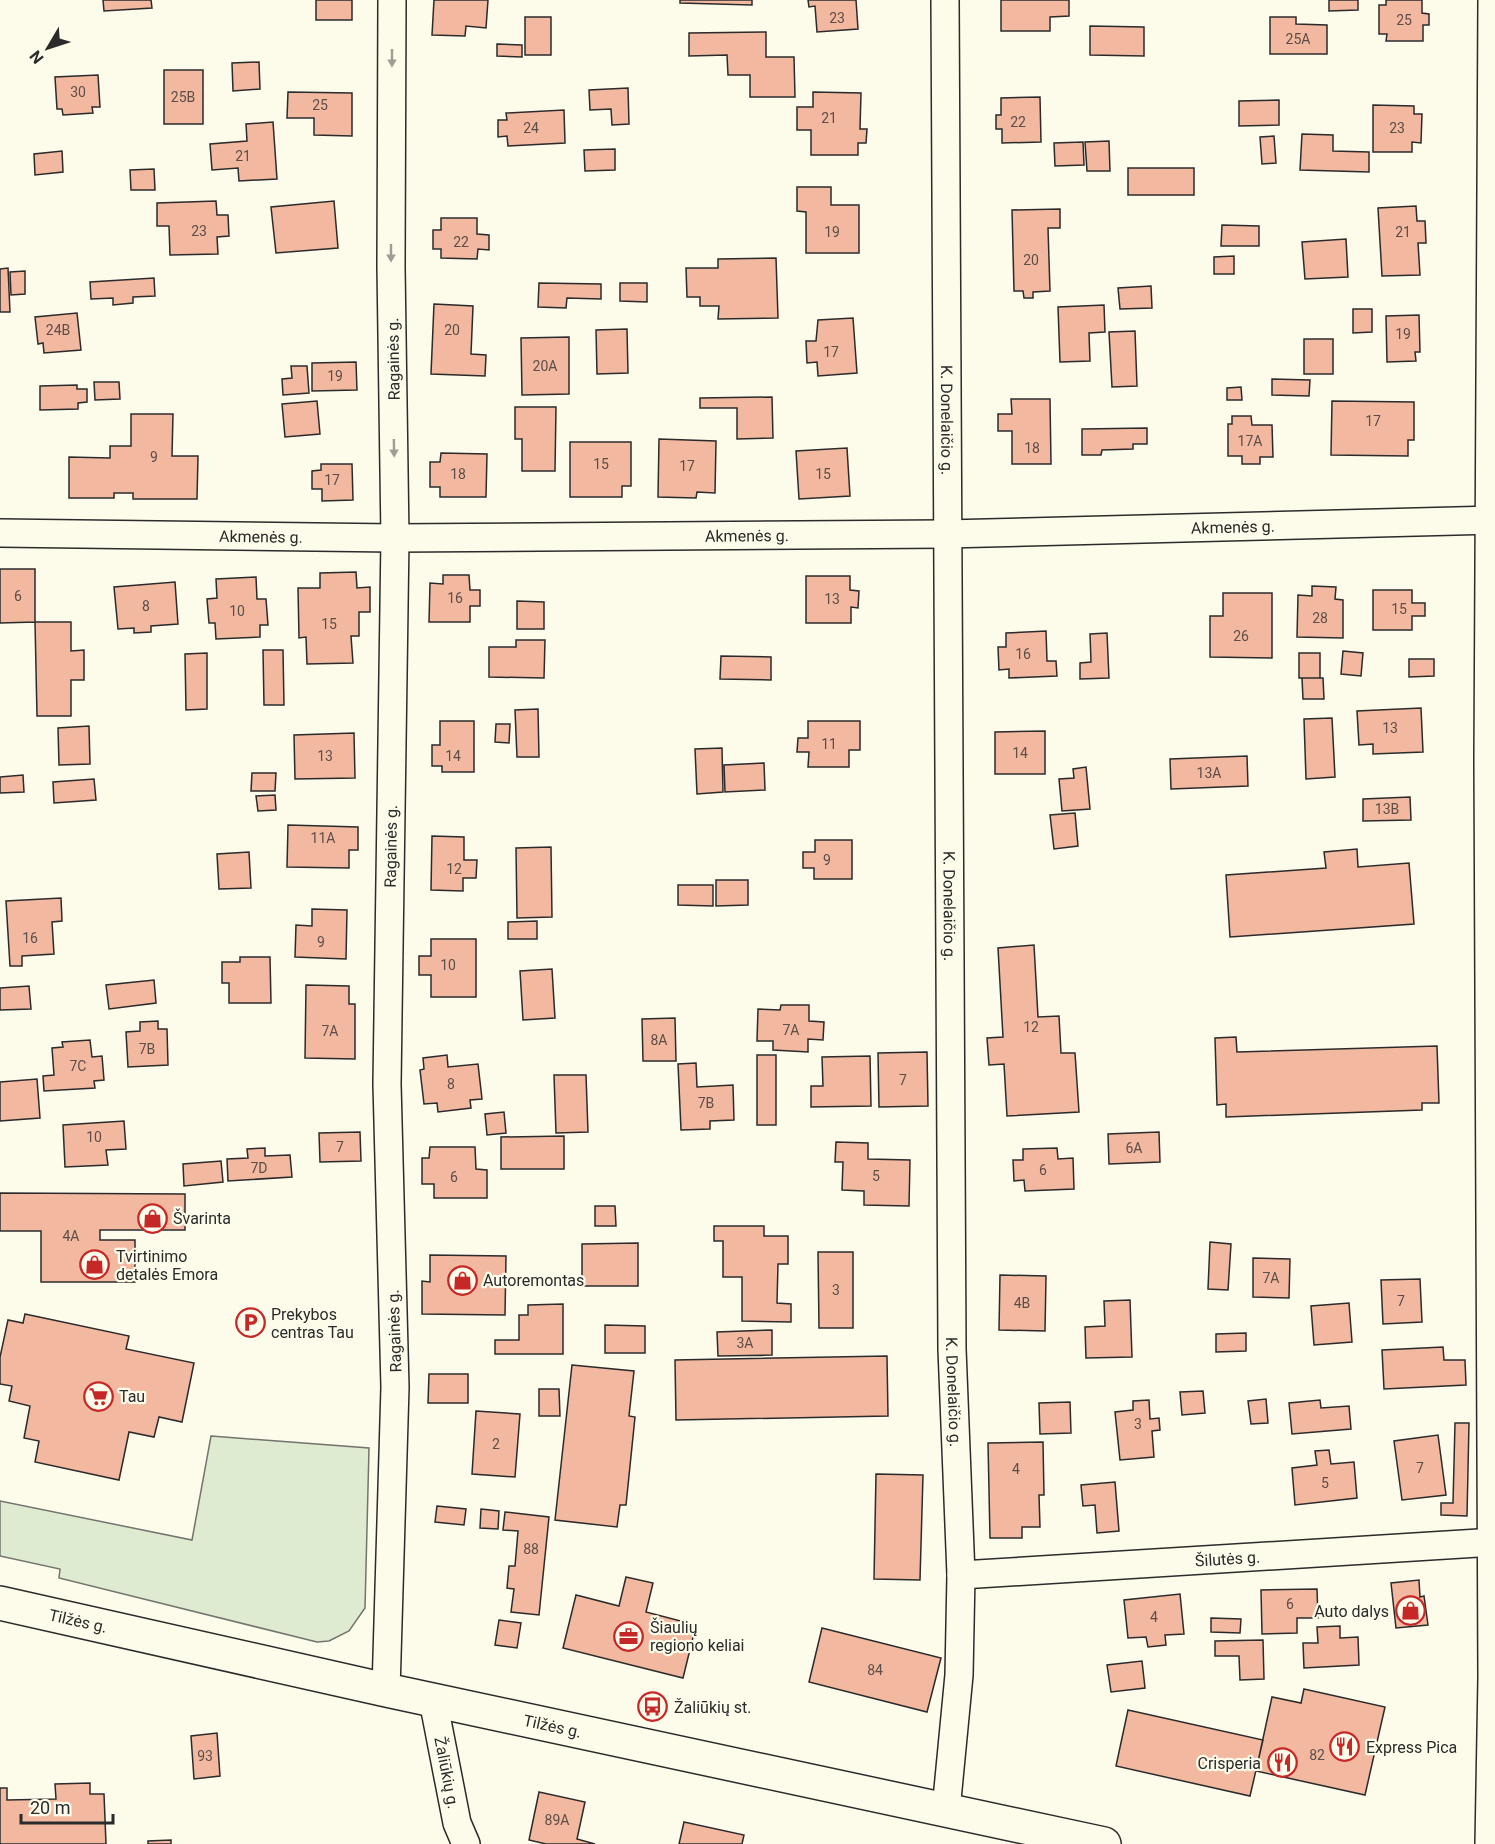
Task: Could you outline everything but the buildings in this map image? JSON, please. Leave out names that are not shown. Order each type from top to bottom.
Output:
[{"type":"highway","name":"Tilžės g.","points":[[0,1603],[386,1690],[1104,1844]]},
{"type":"street","name":"Ragainės g.","points":[[386,1690],[395,1387],[387,1084],[395,538],[391,267],[392,0]]},
{"type":"street","name":"K. Donelaičio g.","points":[[945,0],[946,534],[952,935],[952,1348],[961,1575],[959,1675],[946,1810]]},
{"type":"street","points":[[1489,1844],[1492,1542],[1488,760],[1493,520],[1492,0]]},
{"type":"street","name":"Akmenės g.","points":[[0,533],[395,538],[946,534],[1493,520]]},
{"type":"street","name":"Šilutės g.","points":[[961,1575],[1492,1542]]},
{"type":"street","name":"Žaliūkių g.","points":[[433,1700],[457,1823],[466,1844]]},
{"type":"green space","points":[[211,1436],[369,1448],[365,1608],[349,1631],[329,1641],[317,1642],[59,1578],[60,1569],[0,1556],[0,1501],[192,1540]]},
{"type":"place","name":"Švarinta","points":[[152,1218]]},
{"type":"place","name":"Tvirtinimo detalės Emora","points":[[95,1265]]},
{"type":"place","name":"Autoremontas","points":[[462,1280]]},
{"type":"place","name":"Prekybos centras Tau","points":[[250,1323]]},
{"type":"place","name":"Tau","points":[[98,1396]]},
{"type":"place","name":"Auto dalys","points":[[1410,1611]]},
{"type":"place","name":"Šiaulių regiono keliai","points":[[629,1636]]},
{"type":"place","name":"Žaliūkių st.","points":[[653,1707]]},
{"type":"place","name":"Express Pica","points":[[1345,1747]]},
{"type":"place","name":"Crisperia","points":[[1282,1763]]}]
